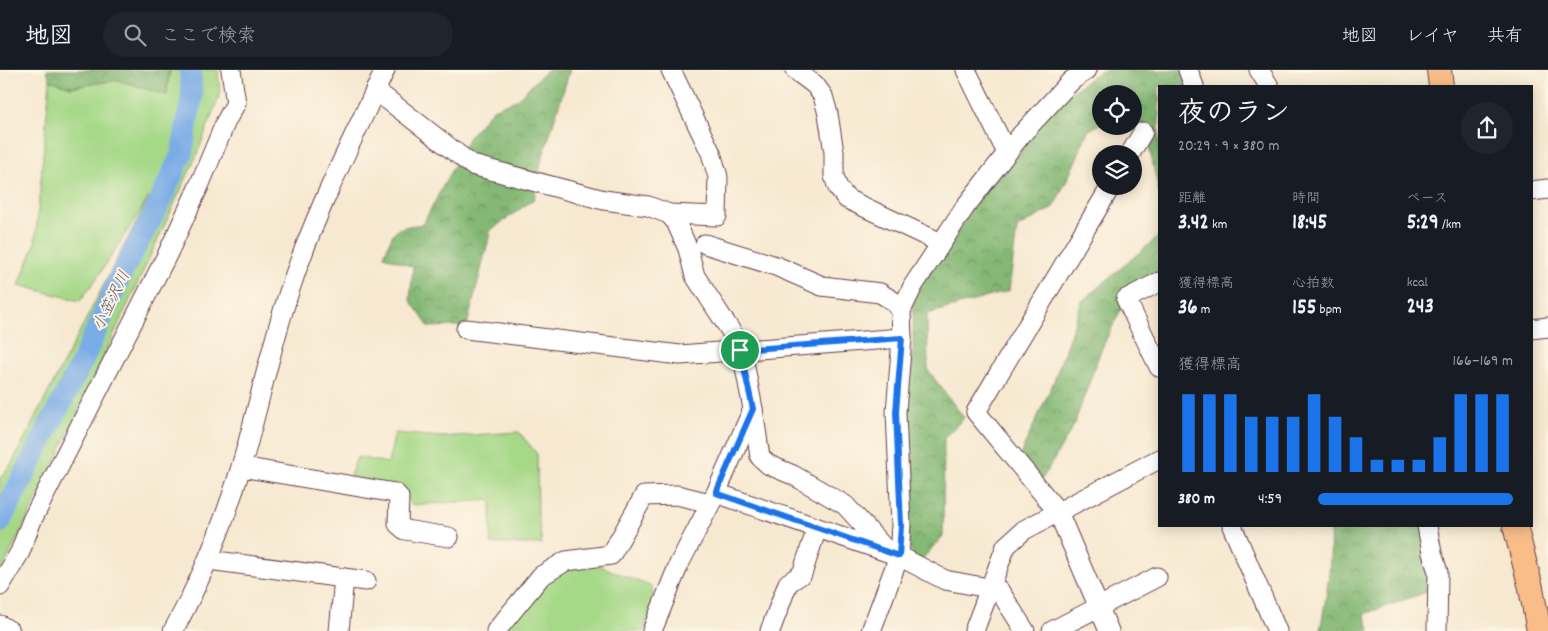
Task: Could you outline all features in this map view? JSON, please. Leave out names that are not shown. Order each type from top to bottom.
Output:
[{"type":"main road","points":[[1439,70],[1441,85]]},
{"type":"main road","points":[[1515,527],[1531,588],[1539,631]]},
{"type":"street","points":[[0,586],[20,552],[32,520],[168,252],[199,186],[236,102],[231,70]]},
{"type":"street","points":[[173,631],[209,560],[241,467],[289,293],[308,240],[385,70]]},
{"type":"street","points":[[375,90],[472,165],[604,200],[648,206],[669,214],[718,216],[718,177],[711,153],[670,70]]},
{"type":"street","points":[[795,70],[815,85],[823,96],[828,114],[834,152],[834,176],[838,188],[848,199],[941,243]]},
{"type":"street","points":[[966,70],[1007,153]]},
{"type":"street","points":[[871,631],[901,525],[896,412],[902,338],[901,311],[913,286],[965,207],[1021,135],[1071,81],[1087,70]]},
{"type":"street","points":[[1188,70],[1194,85]]},
{"type":"street","points":[[1259,70],[1268,85]]},
{"type":"street","points":[[1135,145],[1143,132]]},
{"type":"street","points":[[1533,191],[1548,189]]},
{"type":"street","points":[[1105,195],[976,412],[1058,512],[1109,631]]},
{"type":"street","points":[[669,214],[676,222],[688,248],[695,276],[736,339],[753,409],[760,456],[769,465],[793,475],[845,505],[894,554]]},
{"type":"street","points":[[705,244],[776,266],[822,286],[880,293],[893,300],[901,311]]},
{"type":"street","points":[[1158,283],[1126,299],[1158,365]]},
{"type":"street","points":[[1533,329],[1548,327]]},
{"type":"street","points":[[466,329],[680,356],[902,338]]},
{"type":"street","points":[[652,631],[680,564],[713,498],[753,409]]},
{"type":"street","points":[[974,631],[1006,546],[1024,530],[1158,460]]},
{"type":"street","points":[[241,467],[395,493],[399,497],[398,524],[405,530],[449,537]]},
{"type":"street","points":[[496,631],[541,576],[566,560],[611,555],[644,496],[677,495],[713,498],[817,528],[894,554],[945,580],[999,590],[1025,631]]},
{"type":"street","points":[[1232,527],[1277,631]]},
{"type":"street","points":[[1427,527],[1438,572],[1438,631]]},
{"type":"street","points":[[770,631],[788,583],[802,574],[817,528]]},
{"type":"street","points":[[209,560],[366,581]]},
{"type":"street","points":[[1052,631],[1157,577]]},
{"type":"street","points":[[339,631],[344,578]]},
{"type":"street","points":[[0,624],[10,631]]},
{"type":"green space","points":[[47,70],[169,70],[167,95],[118,80],[71,87],[50,80]]},
{"type":"green space","points":[[170,70],[218,70],[220,94],[196,157],[48,477],[0,573],[0,478],[12,463],[149,197],[80,301],[19,285],[35,244],[50,80],[71,87],[118,80],[166,95]]},
{"type":"green space","points":[[547,70],[570,70],[541,162],[534,199],[491,230],[466,329],[456,326],[429,327],[410,300],[413,267],[384,256],[390,240],[400,228],[423,224],[469,137],[493,109],[516,100]]},
{"type":"green space","points":[[1104,70],[1188,70],[1193,85],[1158,85],[1158,189],[1148,141],[1142,133],[1142,85],[1092,85],[1092,129],[1088,131],[1053,208],[1017,228],[1009,291],[927,314],[928,370],[964,418],[944,438],[943,536],[917,565],[901,525],[897,435],[913,350],[913,286],[931,238],[1037,118],[1093,76]]},
{"type":"green space","points":[[1158,237],[1158,283],[1126,299],[1101,350],[1073,427],[1037,488],[1017,462],[1054,381],[1082,301]]},
{"type":"green space","points":[[519,432],[537,454],[538,515],[542,544],[491,544],[491,500],[412,505],[403,490],[350,476],[357,457],[388,463],[395,433],[442,437]]},
{"type":"green space","points":[[1330,527],[1427,527],[1438,588],[1364,614],[1370,631],[1320,631],[1325,604],[1330,553]]},
{"type":"green space","points":[[583,559],[652,587],[653,600],[645,631],[492,631],[541,576]]},
{"type":"waterway","name":"小笠沢川","points":[[0,522],[82,362],[124,268],[155,212],[182,153],[192,95],[190,70]]},
{"type":"route","points":[[902,338],[896,412],[901,525],[899,556],[716,493],[753,409],[740,350],[902,338]]}]
